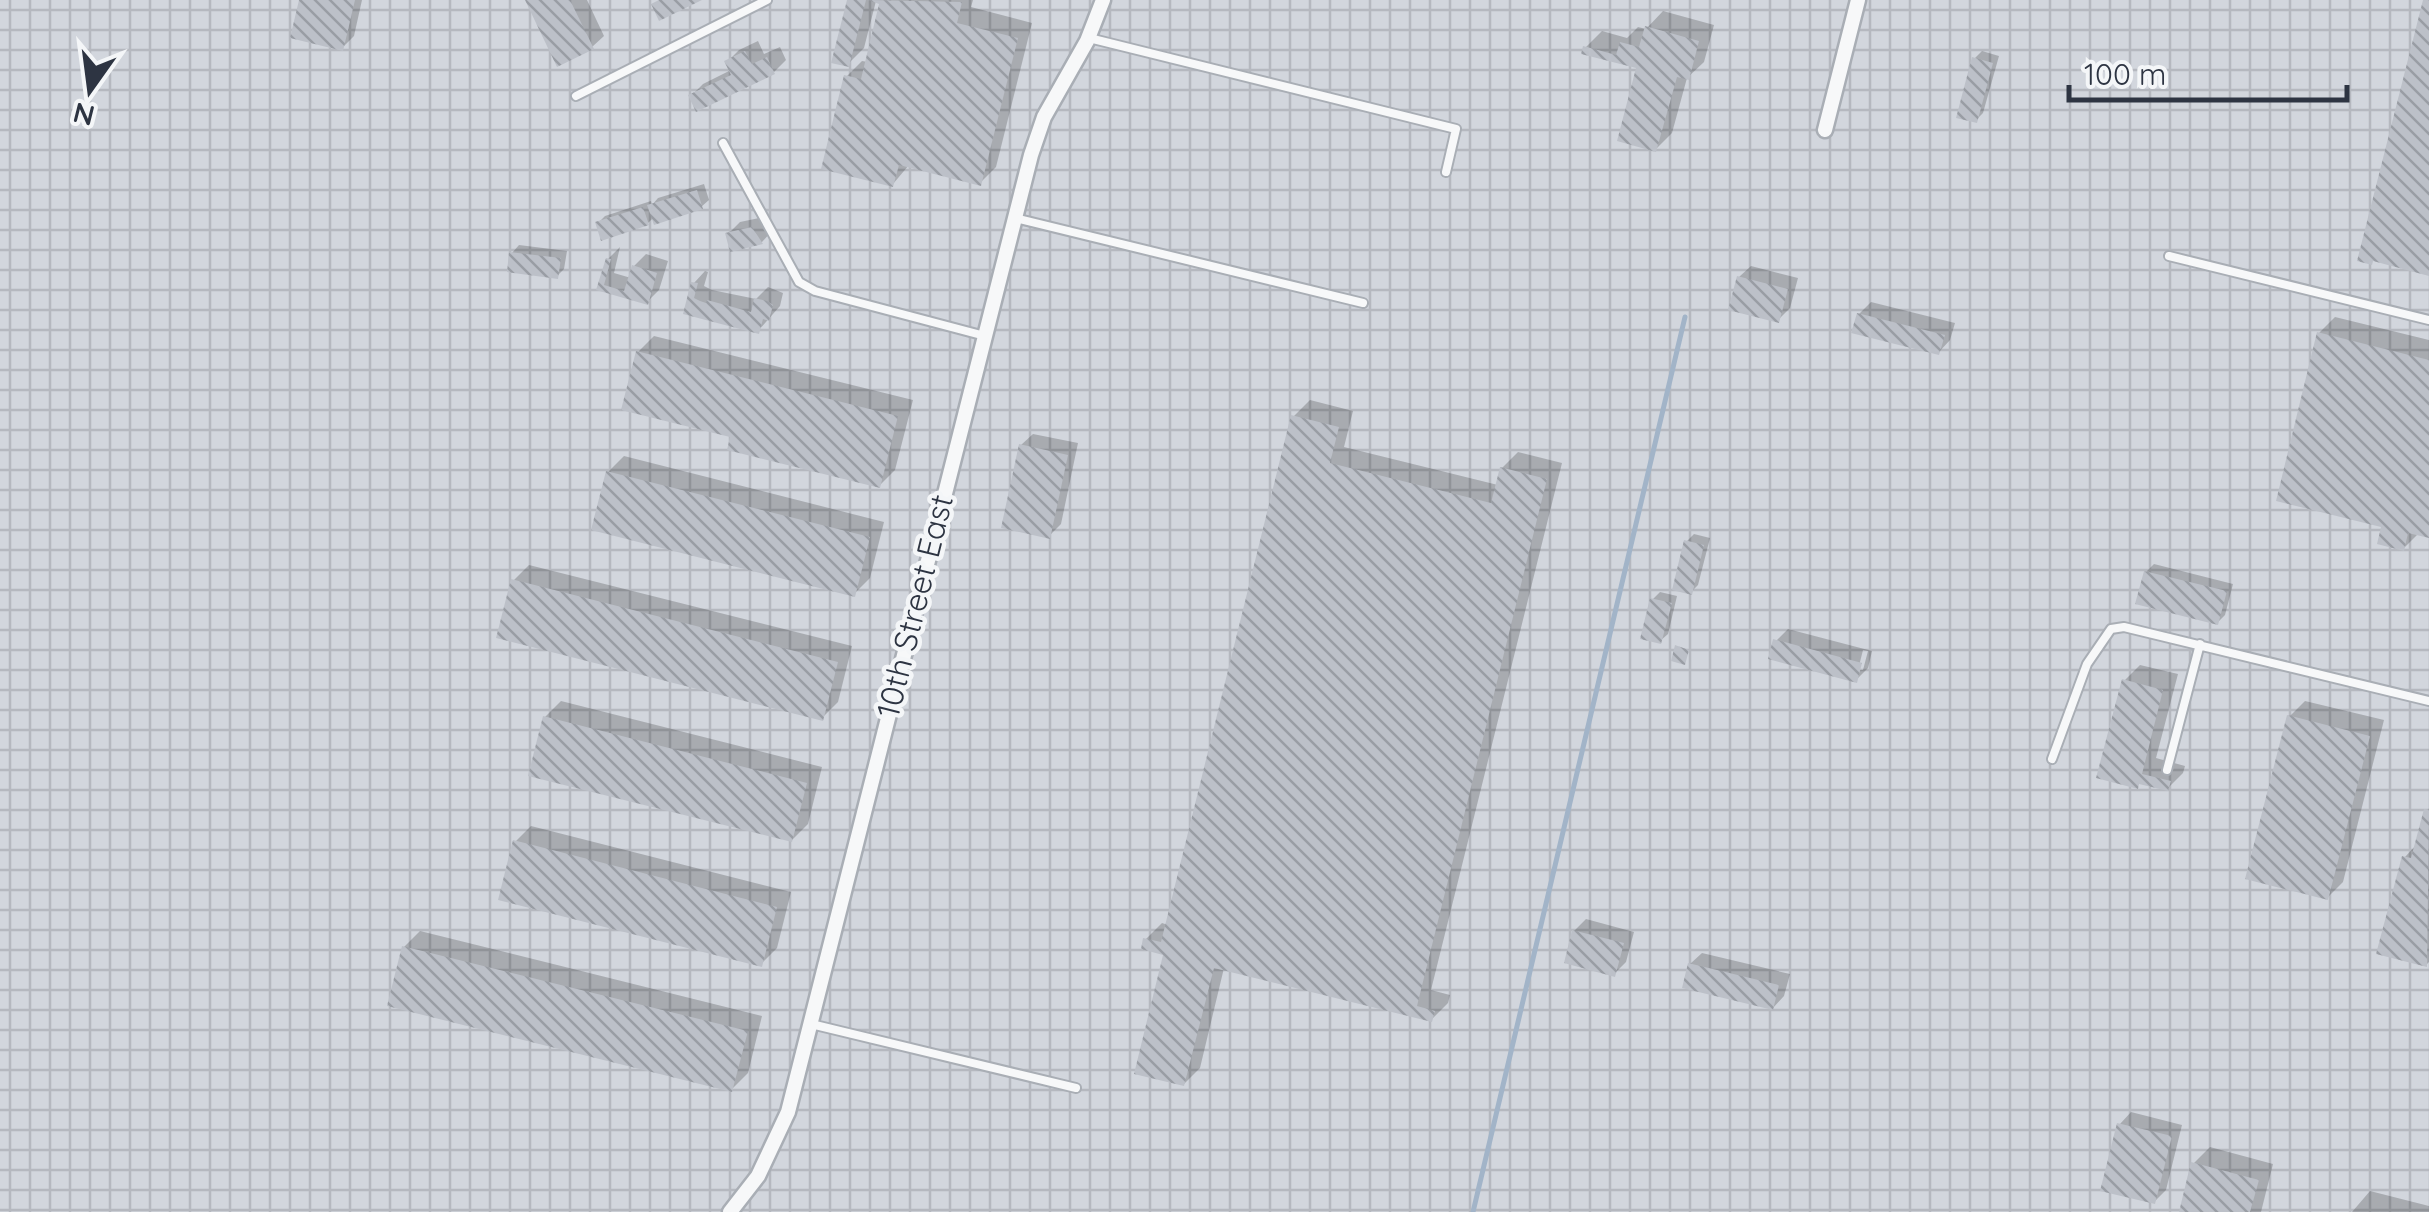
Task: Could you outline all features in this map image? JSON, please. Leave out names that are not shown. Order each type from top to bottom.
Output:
[{"type":"street","name":"10th Street East","points":[[730,1212],[758,1176],[781,1128],[812,1024],[1015,218],[1044,118],[1088,38],[1103,0]]},
{"type":"street","points":[[1826,130],[1858,0]]},
{"type":"lane","points":[[576,96],[767,0]]},
{"type":"lane","points":[[1088,38],[1456,129],[1446,172]]},
{"type":"lane","points":[[723,143],[799,282],[815,291],[985,336]]},
{"type":"lane","points":[[1015,218],[1363,303]]},
{"type":"lane","points":[[2169,256],[2429,320]]},
{"type":"lane","points":[[2052,759],[2087,664],[2111,629],[2124,627],[2429,701]]},
{"type":"lane","points":[[2167,770],[2200,644]]},
{"type":"lane","points":[[812,1024],[1076,1088]]},
{"type":"shaded area","points":[[0,0],[2429,0],[2429,1212],[0,1212]]},
{"type":"building","points":[[299,0],[355,0],[343,51],[290,38]]},
{"type":"building","points":[[525,0],[570,0],[594,49],[557,67]]},
{"type":"building","points":[[659,0],[702,0],[659,21],[651,4]]},
{"type":"building","points":[[847,0],[866,0],[849,67],[831,63]]},
{"type":"building","points":[[868,0],[962,2],[957,23],[1018,38],[981,186],[899,165],[893,187],[821,169],[844,75],[861,79],[879,4]]},
{"type":"building","points":[[2423,0],[2429,0],[2429,276],[2373,261],[2372,265],[2357,261]]},
{"type":"building","points":[[1645,26],[1699,41],[1689,80],[1677,77],[1656,152],[1617,141],[1636,68],[1581,54],[1583,46],[1616,55],[1620,42],[1639,47]]},
{"type":"building","points":[[745,51],[752,64],[767,57],[775,74],[696,112],[688,95],[731,75],[724,61]]},
{"type":"building","points":[[1972,57],[1993,63],[1977,123],[1956,118]]},
{"type":"building","points":[[697,190],[703,209],[654,225],[647,205]]},
{"type":"building","points":[[643,207],[649,225],[601,241],[595,222]]},
{"type":"building","points":[[752,227],[763,244],[730,252],[725,233]]},
{"type":"building","points":[[509,252],[561,258],[558,279],[507,272]]},
{"type":"building","points":[[606,258],[611,259],[604,285],[624,291],[632,265],[657,273],[648,305],[596,290]]},
{"type":"building","points":[[1737,276],[1788,289],[1779,323],[1728,310]]},
{"type":"building","points":[[691,282],[698,283],[694,298],[706,303],[707,300],[751,312],[754,298],[767,301],[773,305],[769,321],[763,319],[759,334],[683,314]]},
{"type":"building","points":[[1857,313],[1945,335],[1939,355],[1851,333]]},
{"type":"building","points":[[2317,332],[2429,360],[2429,538],[2408,533],[2404,551],[2377,544],[2381,527],[2276,501]]},
{"type":"building","points":[[636,351],[898,416],[880,488],[727,450],[730,437],[621,410]]},
{"type":"building","points":[[1291,415],[1339,427],[1330,463],[1491,503],[1500,467],[1547,479],[1417,1006],[1435,1011],[1432,1022],[1214,968],[1184,1086],[1134,1074],[1163,955],[1141,949],[1143,938],[1161,942]]},
{"type":"building","points":[[1019,444],[1068,455],[1050,539],[1001,528]]},
{"type":"building","points":[[606,471],[870,537],[855,597],[591,530]]},
{"type":"building","points":[[1684,540],[1704,545],[1692,595],[1672,590]]},
{"type":"building","points":[[2144,571],[2227,591],[2218,625],[2135,604]]},
{"type":"building","points":[[511,579],[838,662],[823,721],[496,638]]},
{"type":"building","points":[[1650,598],[1672,603],[1661,644],[1640,639]]},
{"type":"building","points":[[1773,639],[1862,663],[1857,683],[1768,659]]},
{"type":"building","points":[[1675,645],[1689,650],[1685,665],[1671,661]]},
{"type":"building","points":[[2122,679],[2163,690],[2142,774],[2171,781],[2168,791],[2139,784],[2138,789],[2096,778]]},
{"type":"building","points":[[2287,715],[2370,736],[2328,900],[2245,879]]},
{"type":"building","points":[[543,716],[807,783],[792,842],[528,776]]},
{"type":"building","points":[[2424,809],[2429,810],[2427,967],[2376,954],[2402,856],[2411,858]]},
{"type":"building","points":[[513,840],[777,907],[762,967],[498,900]]},
{"type":"building","points":[[1572,930],[1624,943],[1615,977],[1564,963]]},
{"type":"building","points":[[402,946],[748,1031],[732,1092],[387,1006]]},
{"type":"building","points":[[1688,963],[1779,985],[1773,1010],[1682,988]]},
{"type":"building","points":[[2117,1123],[2172,1136],[2155,1204],[2100,1191]]},
{"type":"building","points":[[2191,1162],[2259,1180],[2250,1212],[2179,1212]]},
{"type":"waterway","points":[[1473,1212],[1685,317]]}]
